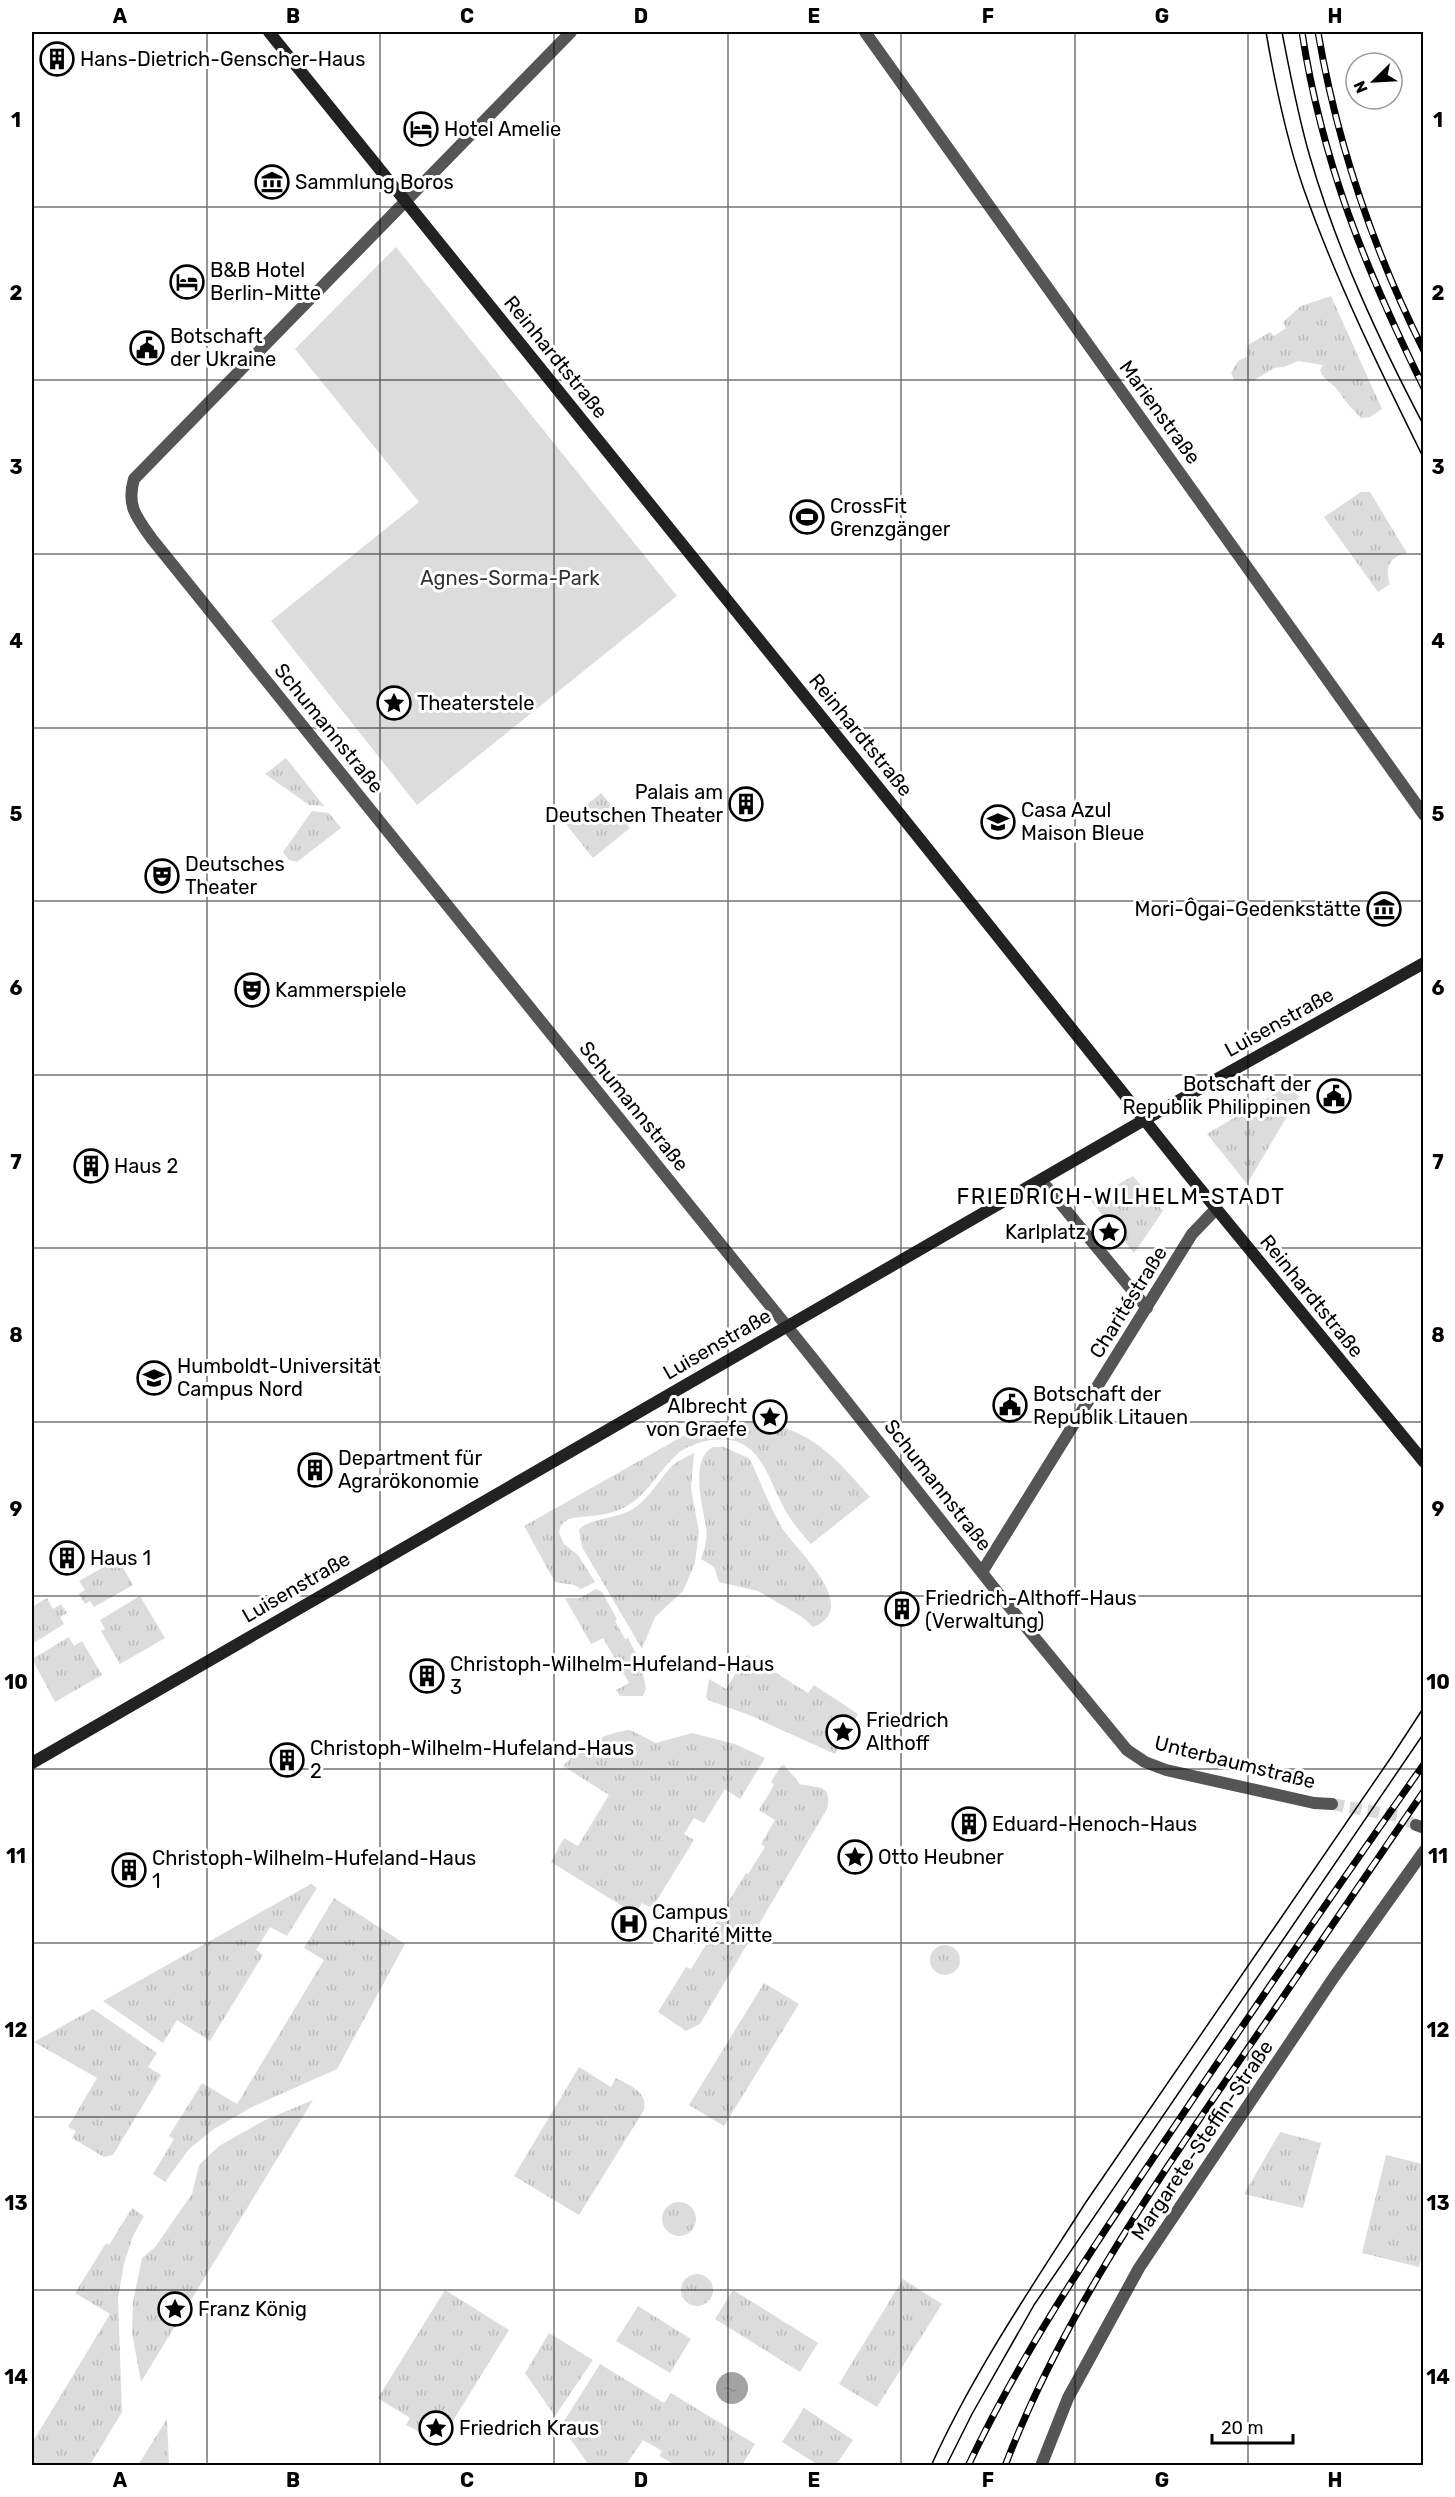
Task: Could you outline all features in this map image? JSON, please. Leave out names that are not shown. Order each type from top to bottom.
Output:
[{"type":"street","name":"Reinhardtstraße","points":[[269,32],[1144,1120],[1424,1462]]},
{"type":"street","name":"Schumannstraße","points":[[571,32],[134,479],[129,494],[134,513],[152,539],[1084,1698]]},
{"type":"street","name":"Marienstraße","points":[[865,32],[1424,815]]},
{"type":"street","name":"Luisenstraße","points":[[32,1763],[1144,1120],[1424,963]]},
{"type":"street","points":[[1041,1180],[1147,1308]]},
{"type":"street","name":"Charitéstraße","points":[[982,1572],[1192,1234],[1216,1209]]},
{"type":"street","name":"Unterbaumstraße","points":[[1084,1698],[1127,1750],[1145,1762],[1166,1770],[1197,1777],[1314,1803],[1332,1804]]},
{"type":"street","name":"Margarete-Steffin-Straße","points":[[1041,2466],[1068,2398],[1139,2268],[1334,1977],[1424,1851]]},
{"type":"green space","name":"Agnes-Sorma-Park","points":[[396,247],[677,596],[417,805],[271,621],[419,502],[295,349]]},
{"type":"green space","points":[[1331,296],[1382,409],[1370,417],[1361,418],[1324,377],[1320,370],[1323,365],[1298,361],[1284,367],[1274,368],[1253,381],[1234,380],[1231,373],[1238,361],[1247,357],[1248,345],[1270,332],[1274,336],[1286,328],[1283,322],[1301,306]]},
{"type":"green space","points":[[1361,492],[1370,492],[1407,553],[1396,557],[1390,564],[1388,578],[1390,584],[1378,592],[1324,517]]},
{"type":"green space","points":[[286,758],[324,806],[309,805],[265,774]]},
{"type":"green space","points":[[601,793],[630,828],[593,858],[565,823]]},
{"type":"green space","points":[[312,811],[329,813],[341,828],[297,862],[289,860],[283,852]]},
{"type":"green space","points":[[1286,1087],[1299,1096],[1247,1184],[1207,1134]]},
{"type":"green space","points":[[1133,1176],[1163,1211],[1134,1253],[1090,1200]]},
{"type":"green space","points":[[721,1423],[767,1424],[799,1434],[813,1441],[837,1461],[870,1497],[811,1544],[790,1518],[766,1470],[750,1449],[740,1443],[727,1440],[703,1442],[681,1451],[647,1490],[632,1503],[611,1512],[571,1518],[563,1523],[559,1533],[564,1544],[578,1555],[595,1582],[581,1589],[574,1585],[555,1582],[524,1526],[685,1435]]},
{"type":"green space","points":[[713,1447],[724,1447],[750,1459],[781,1526],[820,1577],[828,1592],[831,1606],[827,1618],[813,1627],[802,1617],[758,1591],[719,1582],[714,1567],[701,1559],[707,1535],[699,1472],[706,1453]]},
{"type":"green space","points":[[694,1453],[691,1488],[699,1532],[695,1563],[683,1591],[655,1617],[642,1649],[582,1547],[579,1530],[587,1524],[625,1513],[637,1506],[673,1465]]},
{"type":"green space","points":[[118,1559],[133,1585],[94,1607],[90,1601],[85,1604],[79,1594],[85,1590],[79,1581]]},
{"type":"green space","points":[[596,1589],[602,1592],[617,1619],[615,1621],[625,1639],[628,1638],[641,1663],[646,1689],[643,1696],[620,1696],[616,1690],[629,1683],[603,1638],[591,1644],[565,1598],[580,1598]]},
{"type":"green space","points":[[140,1596],[165,1638],[120,1664],[101,1631],[105,1629],[100,1620]]},
{"type":"green space","points":[[47,1598],[53,1609],[61,1604],[67,1613],[60,1617],[64,1624],[32,1644],[32,1607]]},
{"type":"green space","points":[[69,1637],[74,1646],[82,1641],[102,1675],[55,1702],[32,1659]]},
{"type":"green space","points":[[747,1655],[808,1693],[814,1685],[858,1714],[835,1754],[749,1715],[708,1700],[706,1697],[709,1679],[726,1689]]},
{"type":"green space","points":[[630,1730],[656,1743],[692,1733],[735,1744],[765,1758],[740,1799],[725,1789],[704,1823],[694,1818],[684,1834],[694,1840],[652,1908],[642,1903],[635,1914],[551,1862],[564,1838],[578,1846],[609,1795],[563,1766],[593,1742],[611,1734]]},
{"type":"green space","points":[[784,1765],[800,1784],[822,1788],[828,1794],[827,1809],[700,2024],[686,2031],[658,2012],[686,1967],[691,1969],[707,1943],[705,1940],[746,1873],[748,1874],[765,1847],[761,1844],[775,1820],[759,1810],[774,1785],[771,1782]]},
{"type":"green space","points":[[311,1884],[317,1888],[287,1936],[270,1927],[256,1950],[263,1955],[210,2041],[177,2020],[163,2043],[103,2001]]},
{"type":"green space","points":[[334,1898],[405,1944],[337,2069],[252,2107],[214,2129],[189,2149],[165,2182],[153,2174],[174,2139],[169,2136],[202,2083],[237,2104],[324,1960],[304,1948]]},
{"type":"green space","points":[[945,1945],[951,1946],[959,1954],[959,1966],[951,1974],[945,1975],[939,1974],[931,1966],[930,1960],[931,1954],[939,1946]]},
{"type":"green space","points":[[764,1983],[799,2004],[724,2126],[689,2105]]},
{"type":"green space","points":[[93,2009],[157,2053],[148,2067],[161,2075],[113,2155],[104,2157],[72,2138],[76,2131],[68,2127],[97,2078],[34,2042]]},
{"type":"green space","points":[[579,2067],[611,2087],[616,2078],[627,2084],[641,2094],[645,2103],[644,2110],[579,2215],[514,2176]]},
{"type":"green space","points":[[313,2100],[141,2382],[132,2333],[133,2302],[142,2258],[155,2247],[192,2194],[199,2165],[219,2146],[263,2121]]},
{"type":"green space","points":[[1280,2132],[1321,2143],[1303,2208],[1244,2194]]},
{"type":"green space","points":[[1386,2155],[1423,2164],[1424,2247],[1419,2267],[1362,2253]]},
{"type":"green space","points":[[679,2202],[691,2207],[696,2219],[691,2231],[679,2236],[667,2231],[662,2219],[667,2207]]},
{"type":"green space","points":[[132,2208],[144,2216],[133,2236],[124,2263],[118,2298],[122,2412],[90,2465],[32,2465],[32,2443],[110,2314],[75,2293],[106,2243],[109,2245]]},
{"type":"green space","points":[[697,2274],[708,2279],[713,2290],[708,2301],[697,2306],[686,2301],[681,2290],[686,2279]]},
{"type":"green space","points":[[903,2279],[942,2304],[877,2407],[839,2384]]},
{"type":"green space","points":[[445,2290],[509,2330],[443,2437],[433,2439],[406,2425],[410,2418],[378,2398]]},
{"type":"green space","points":[[733,2290],[818,2343],[800,2372],[715,2319]]},
{"type":"green space","points":[[638,2306],[691,2339],[670,2373],[616,2341]]},
{"type":"green space","points":[[549,2333],[593,2360],[555,2416],[525,2373]]},
{"type":"green space","points":[[600,2364],[664,2403],[671,2393],[755,2444],[742,2465],[675,2465],[659,2456],[662,2451],[643,2440],[626,2465],[589,2465],[561,2426]]},
{"type":"green space","points":[[804,2408],[853,2440],[836,2465],[818,2465],[782,2442]]},
{"type":"green space","points":[[167,2419],[169,2465],[138,2465]]},
{"type":"water","points":[[732,2372],[743,2377],[748,2388],[743,2399],[732,2404],[721,2399],[716,2388],[721,2377]]},
{"type":"tunnel","points":[[1332,1804],[1398,1816],[1416,1825]]},
{"type":"tram line","points":[[1266,32],[1286,130],[1303,187],[1359,325],[1424,459]]},
{"type":"tram line","points":[[1282,32],[1306,142],[1333,226],[1375,328],[1424,426]]},
{"type":"tram line","points":[[931,2466],[947,2431],[984,2364],[1086,2202],[1424,1707]]},
{"type":"tram line","points":[[946,2466],[972,2414],[1034,2305],[1424,1733]]},
{"type":"railway","points":[[1302,32],[1321,126],[1349,215],[1383,301],[1424,388]]},
{"type":"railway","points":[[1318,32],[1335,115],[1359,195],[1389,274],[1424,351]]},
{"type":"railway","points":[[968,2466],[1011,2382],[1084,2262],[1259,2001],[1424,1764]]},
{"type":"railway","points":[[1005,2466],[1051,2362],[1136,2214],[1424,1791]]},
{"type":"place","name":"Hans-Dietrich-Genscher-Haus","points":[[57,59]]},
{"type":"place","name":"Hotel Amelie","points":[[421,129]]},
{"type":"place","name":"Sammlung Boros","points":[[272,182]]},
{"type":"place","name":"B&B Hotel Berlin-Mitte","points":[[187,282]]},
{"type":"place","name":"Botschaft der Ukraine","points":[[147,348]]},
{"type":"place","name":"CrossFit Grenzgänger","points":[[807,517]]},
{"type":"place","name":"Theaterstele","points":[[394,703]]},
{"type":"place","name":"Palais am Deutschen Theater","points":[[746,804]]},
{"type":"place","name":"Casa Azul Maison Bleue","points":[[998,822]]},
{"type":"place","name":"Deutsches Theater","points":[[162,876]]},
{"type":"place","name":"Mori-Ôgai-Gedenkstätte","points":[[1384,909]]},
{"type":"place","name":"Kammerspiele","points":[[252,990]]},
{"type":"place","name":"Botschaft der Republik Philippinen","points":[[1334,1096]]},
{"type":"place","name":"Haus 2","points":[[91,1166]]},
{"type":"place","name":"Karlplatz","points":[[1109,1232]]},
{"type":"place","name":"Humboldt-Universität Campus Nord","points":[[154,1378]]},
{"type":"place","name":"Botschaft der Republik Litauen","points":[[1010,1405]]},
{"type":"place","name":"Albrecht von Graefe","points":[[770,1417]]},
{"type":"place","name":"Department für Agrarökonomie","points":[[315,1470]]},
{"type":"place","name":"Haus 1","points":[[67,1558]]},
{"type":"place","name":"Friedrich-Althoff-Haus (Verwaltung)","points":[[902,1609]]},
{"type":"place","name":"Christoph-Wilhelm-Hufeland-Haus 3","points":[[427,1676]]},
{"type":"place","name":"Friedrich Althoff","points":[[843,1732]]},
{"type":"place","name":"Christoph-Wilhelm-Hufeland-Haus 2","points":[[287,1760]]},
{"type":"place","name":"Eduard-Henoch-Haus","points":[[969,1824]]},
{"type":"place","name":"Otto Heubner","points":[[855,1857]]},
{"type":"place","name":"Christoph-Wilhelm-Hufeland-Haus 1","points":[[129,1870]]},
{"type":"place","name":"Campus Charité Mitte","points":[[629,1924]]},
{"type":"place","name":"Franz König","points":[[175,2309]]},
{"type":"place","name":"Friedrich Kraus","points":[[436,2428]]},
{"type":"district","name":"FRIEDRICH-WILHELM-STADT","points":[[1121,1196]]}]
